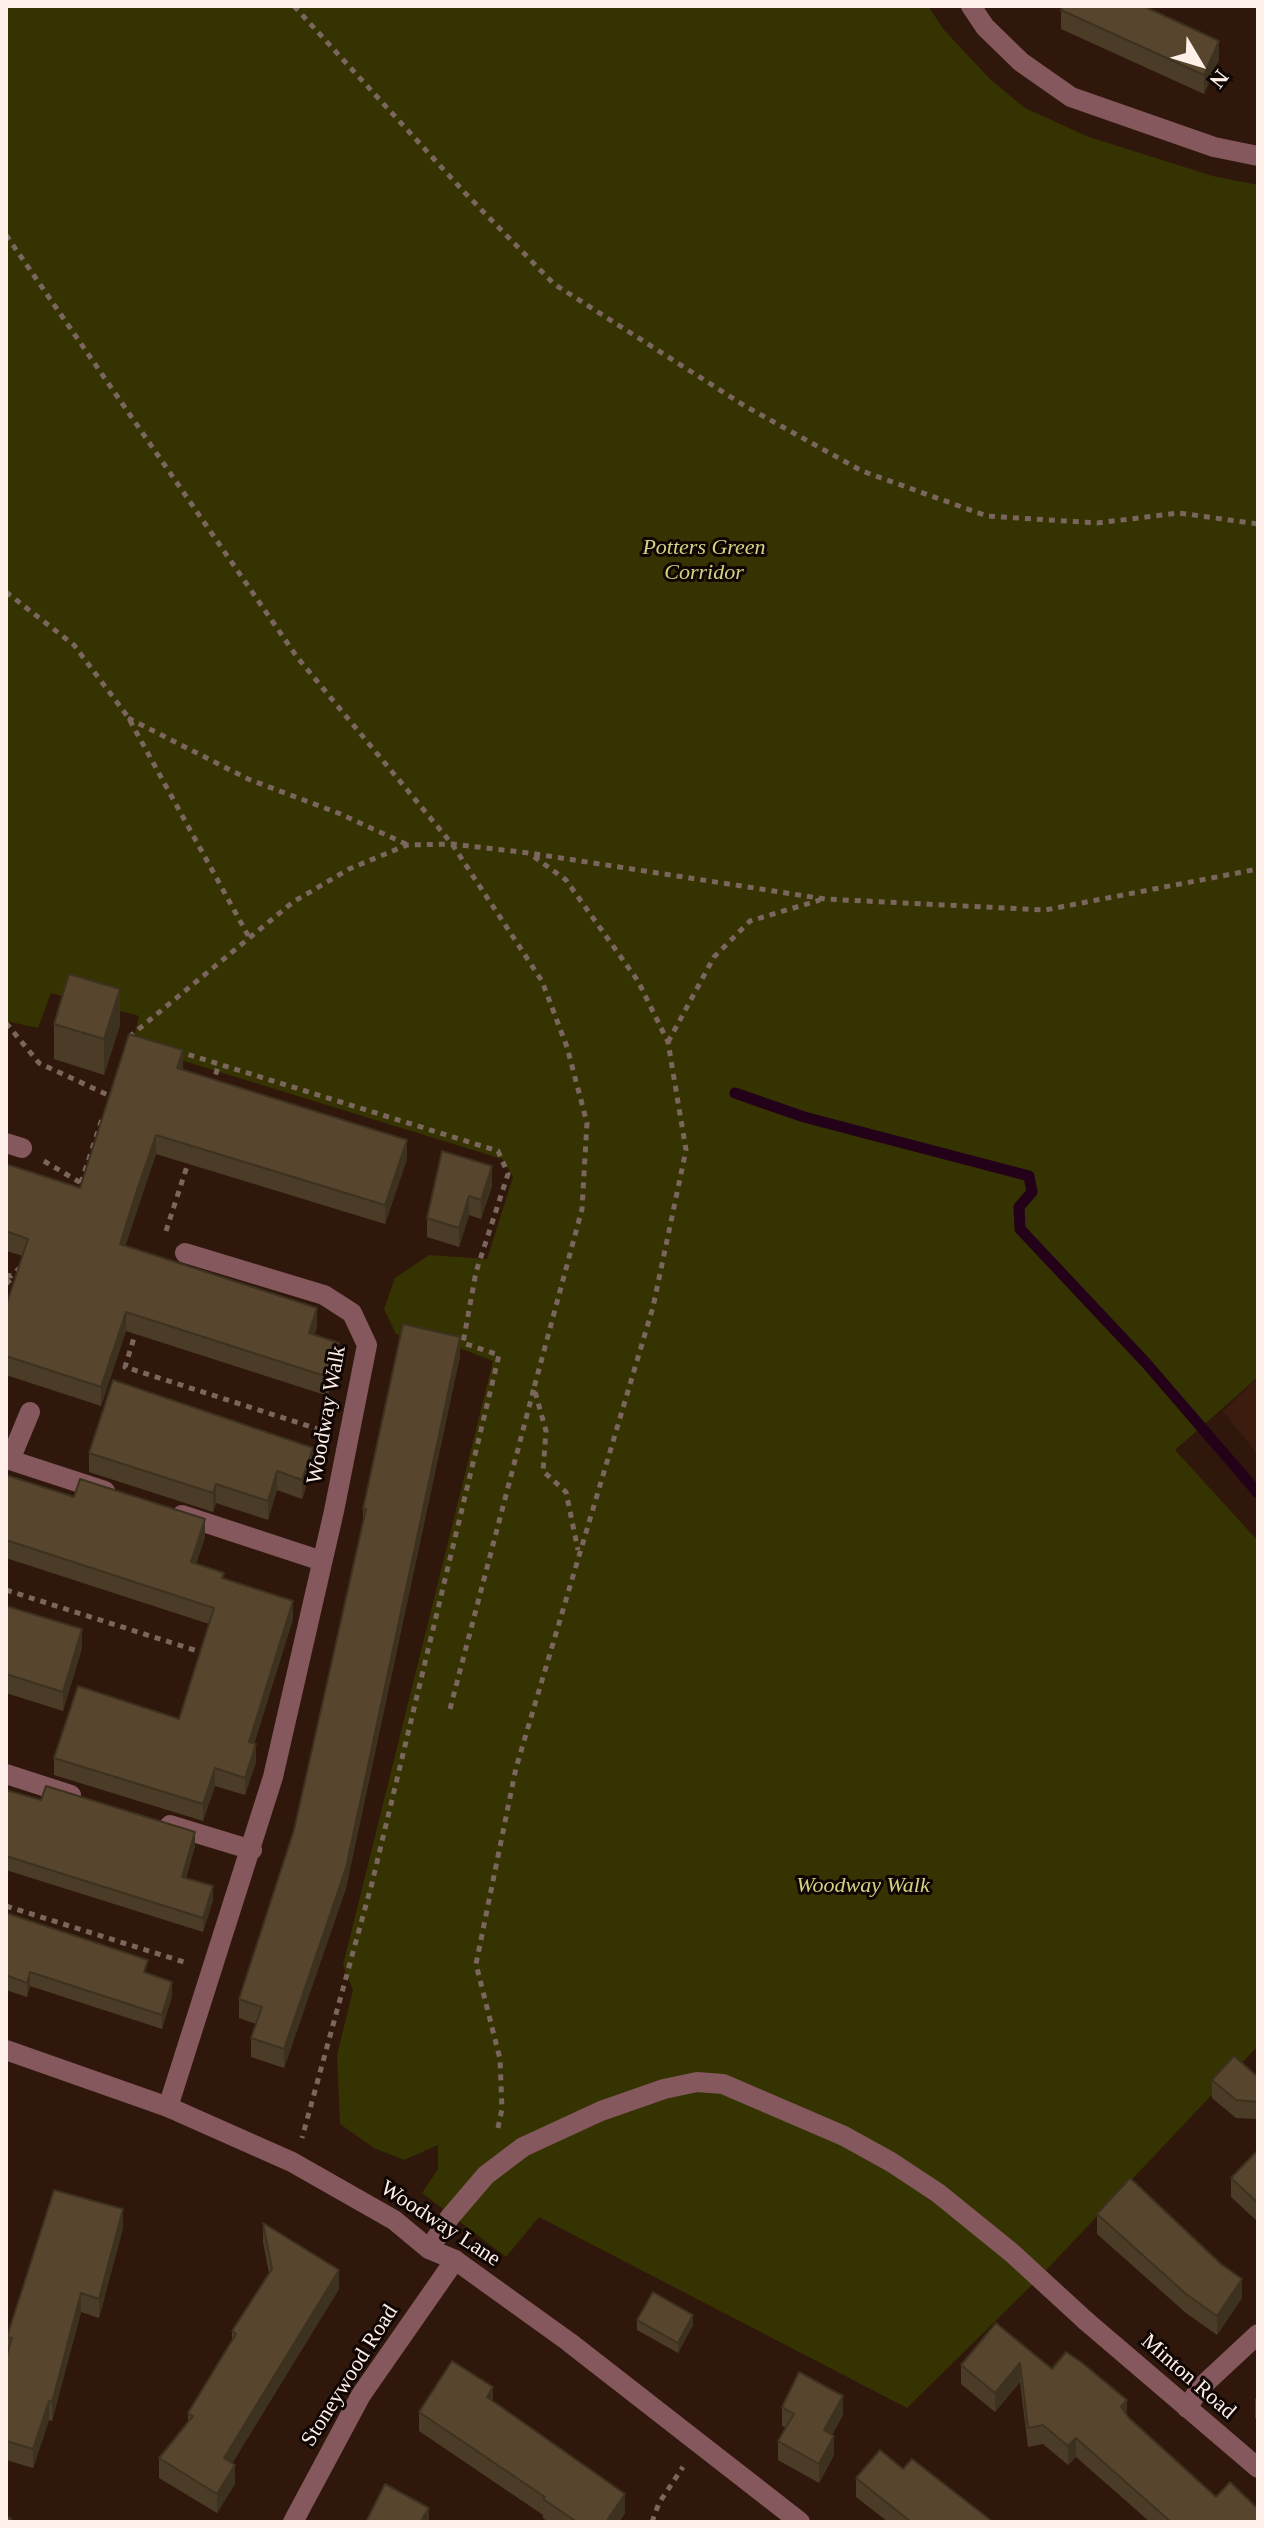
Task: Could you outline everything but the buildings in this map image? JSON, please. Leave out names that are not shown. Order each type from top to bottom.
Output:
[{"type":"street","points":[[971,6],[985,27],[1021,62],[1071,97],[1214,147],[1258,156]]},
{"type":"street","name":"Woodway Walk","points":[[168,2107],[252,1850],[292,1699],[367,1345],[352,1313],[324,1295],[185,1253]]},
{"type":"street","points":[[30,1412],[10,1460],[124,1497]]},
{"type":"street","points":[[167,1510],[322,1561]]},
{"type":"street","points":[[6,1774],[87,1800]]},
{"type":"street","points":[[145,1817],[252,1850]]},
{"type":"street","name":"Woodway Lane","points":[[6,2050],[168,2107],[292,2162],[394,2220],[429,2249],[455,2260],[569,2342],[800,2522]]},
{"type":"street","name":"Minton Road","points":[[429,2249],[450,2217],[486,2175],[523,2147],[601,2111],[664,2089],[697,2082],[723,2084],[844,2136],[938,2193],[1012,2253],[1086,2321],[1258,2468]]},
{"type":"street","name":"Stoneywood Road","points":[[293,2522],[361,2395],[455,2260]]},
{"type":"street","points":[[1187,2408],[1200,2388],[1258,2334]]},
{"type":"path","points":[[294,6],[466,194],[554,284],[745,406],[862,471],[987,516],[1097,523],[1179,513],[1258,524]]},
{"type":"path","points":[[6,235],[297,657],[452,844],[542,981],[567,1047],[587,1123],[582,1209],[450,1709]]},
{"type":"path","points":[[6,592],[74,645],[128,717],[250,939]]},
{"type":"path","points":[[128,717],[248,779],[338,813],[407,845]]},
{"type":"path","points":[[125,1051],[130,1037],[293,902],[349,869],[407,845],[452,844],[529,853],[825,899],[1045,910],[1258,869]]},
{"type":"path","points":[[486,2175],[502,2109],[500,2059],[476,1964],[516,1768],[653,1307],[686,1150],[668,1042],[638,981],[566,880],[529,853]]},
{"type":"path","points":[[668,1042],[714,957],[750,921],[825,899]]},
{"type":"path","points":[[6,1023],[39,1063],[110,1096]]},
{"type":"path","points":[[130,1037],[145,1041]]},
{"type":"path","points":[[174,1050],[498,1151],[508,1174],[476,1272],[463,1343],[499,1355],[372,1883],[306,2126],[292,2162]]},
{"type":"path","points":[[210,1094],[219,1064]]},
{"type":"path","points":[[73,1207],[115,1081]]},
{"type":"path","points":[[14,1146],[81,1183]]},
{"type":"path","points":[[185,1253],[161,1245],[190,1155]]},
{"type":"path","points":[[6,1284],[8,1276],[30,1257]]},
{"type":"path","points":[[8,1276],[24,1281]]},
{"type":"path","points":[[141,1316],[125,1367],[348,1439]]},
{"type":"path","points":[[534,1388],[546,1431],[543,1471],[566,1492],[579,1554]]},
{"type":"path","points":[[6,1590],[219,1658]]},
{"type":"path","points":[[6,1906],[212,1971]]},
{"type":"path","points":[[652,2522],[659,2503],[700,2443]]},
{"type":"shaded area","points":[[1258,1378],[1258,1455],[1223,1411]]},
{"type":"green space","name":"Potters Green Corridor","points":[[6,6],[928,6],[945,31],[991,80],[1025,108],[1089,137],[1213,176],[1258,185],[1258,1377],[1175,1450],[1258,1541],[1258,2046],[1034,2283],[907,2408],[539,2217],[506,2257],[422,2193],[438,2169],[438,2145],[404,2160],[374,2148],[340,2124],[337,2055],[353,1990],[343,1965],[493,1361],[454,1346],[396,1334],[384,1309],[395,1278],[429,1255],[487,1259],[513,1177],[502,1159],[132,1045],[139,1016],[51,993],[38,1028],[6,1021]]},
{"type":"waterway","points":[[735,1093],[804,1117],[1029,1176],[1032,1192],[1019,1207],[1020,1229],[1146,1363],[1258,1493]]}]
